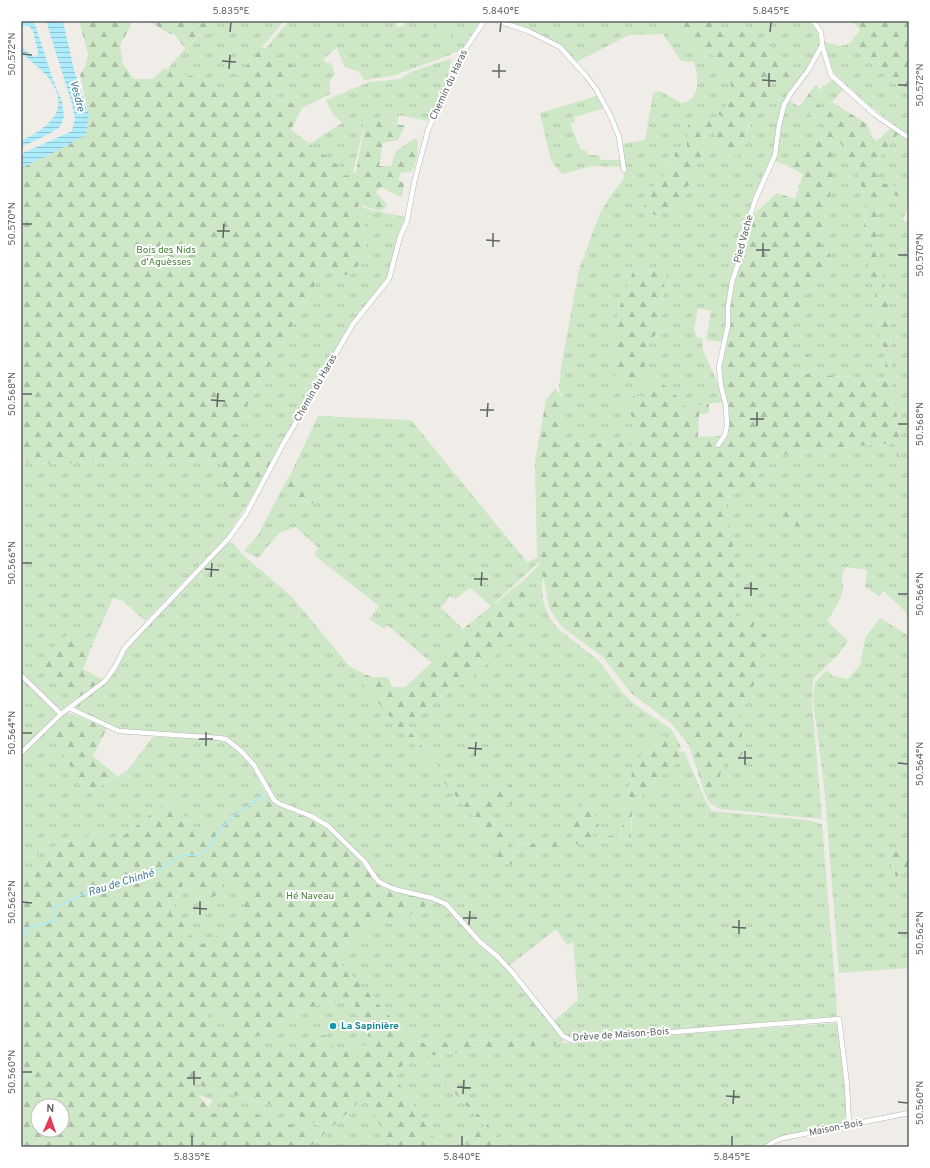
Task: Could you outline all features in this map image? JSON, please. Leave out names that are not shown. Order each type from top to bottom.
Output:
[{"type":"street","name":"Chemin du Haras","points":[[21,753],[61,714],[105,681],[115,667],[124,649],[229,538],[246,514],[282,446],[353,324],[389,279],[400,237],[407,221],[414,183],[428,130],[460,57],[484,21]]},
{"type":"street","points":[[498,21],[528,31],[560,47],[586,76],[596,89],[611,117],[619,137],[624,170]]},
{"type":"street","points":[[813,21],[821,32],[822,45],[829,71],[833,78],[874,114],[909,138]]},
{"type":"street","name":"Pied Vache","points":[[718,445],[725,435],[727,425],[726,406],[721,386],[719,367],[728,325],[728,307],[732,282],[743,250],[750,216],[756,198],[775,155],[779,125],[784,105],[809,69],[822,45]]},
{"type":"street","points":[[21,675],[61,714]]},
{"type":"street","name":"Drève de Maison-Bois","points":[[69,708],[119,731],[219,738],[226,739],[234,744],[254,765],[274,800],[280,804],[311,816],[328,826],[364,861],[377,880],[394,890],[432,898],[446,904],[480,942],[497,956],[512,972],[562,1036],[571,1040],[839,1019],[850,1125]]},
{"type":"street","name":"Maison-Bois","points":[[766,1147],[783,1138],[909,1113]]},
{"type":"green space","name":"Bois des Nids d'Aguèsses","points":[[79,21],[132,21],[120,45],[123,64],[134,79],[153,79],[164,68],[195,77],[206,83],[214,90],[222,103],[227,102],[238,76],[262,47],[293,65],[275,98],[283,102],[286,100],[302,108],[291,130],[339,166],[345,176],[356,172],[366,117],[405,126],[398,140],[383,143],[379,166],[391,166],[396,151],[415,139],[418,141],[417,157],[413,169],[411,172],[401,173],[398,179],[404,184],[401,197],[381,187],[376,192],[387,205],[381,211],[359,203],[358,209],[366,230],[365,253],[354,273],[341,276],[325,267],[232,432],[275,457],[256,490],[243,499],[226,495],[220,460],[29,464],[25,462],[21,440],[21,168],[86,135],[89,115],[80,75],[86,64],[88,54]]},
{"type":"green space","points":[[149,21],[188,21],[192,26],[207,22],[218,23],[209,34],[200,34],[185,48],[174,34],[168,33]]},
{"type":"green space","points":[[188,21],[284,21],[238,76],[227,102],[224,103],[208,84],[193,77],[168,69],[190,44],[202,33],[217,23],[207,22],[192,26]]},
{"type":"green space","points":[[289,21],[395,21],[398,28],[410,21],[435,21],[450,55],[392,76],[364,80],[358,71],[345,67],[337,48],[323,59],[326,63],[331,63],[335,74],[330,83],[330,94],[302,108],[286,100],[283,102],[275,98],[293,65],[265,49]]},
{"type":"green space","points":[[435,21],[455,21],[450,29],[452,54],[450,55]]},
{"type":"green space","points":[[455,21],[480,21],[462,49],[452,54],[450,29]]},
{"type":"green space","points":[[506,21],[668,21],[687,39],[714,56],[719,66],[728,72],[731,86],[725,109],[718,111],[724,118],[721,124],[701,118],[687,131],[687,148],[674,165],[669,167],[663,181],[652,187],[643,210],[683,208],[686,187],[693,183],[695,175],[693,166],[702,156],[703,132],[710,130],[743,141],[756,113],[765,106],[771,81],[778,79],[793,88],[784,102],[779,116],[774,153],[747,219],[743,241],[730,280],[723,342],[706,340],[711,311],[698,308],[694,329],[697,337],[702,338],[703,350],[721,391],[723,402],[686,407],[674,392],[647,387],[645,397],[634,396],[623,399],[638,428],[637,444],[634,447],[620,441],[588,444],[578,439],[573,446],[562,449],[559,447],[559,432],[563,415],[562,397],[559,388],[561,367],[579,269],[600,213],[611,195],[623,180],[625,169],[623,144],[645,140],[653,93],[660,91],[682,103],[693,97],[696,92],[697,74],[694,62],[681,61],[663,34],[629,35],[576,62],[558,43]],"holes":[[[634,269],[666,272],[658,332],[646,345],[612,350],[618,311]]]},
{"type":"green space","points":[[668,21],[716,21],[716,27],[729,35],[739,21],[747,21],[744,25],[787,61],[804,73],[793,88],[778,79],[771,81],[765,106],[756,113],[748,128],[738,157],[715,148],[715,133],[710,130],[703,132],[702,156],[698,163],[694,166],[695,175],[693,183],[686,187],[683,208],[679,212],[673,208],[665,209],[660,217],[643,210],[652,188],[659,182],[663,181],[664,171],[674,165],[675,152],[682,153],[687,148],[687,131],[689,121],[701,118],[721,123],[724,118],[718,114],[718,110],[725,108],[731,86],[728,72],[719,66],[714,56],[687,39]]},
{"type":"green space","points":[[716,21],[739,22],[729,35],[716,27]]},
{"type":"green space","points":[[747,21],[810,22],[816,29],[821,41],[804,73],[787,61],[744,25]]},
{"type":"green space","points":[[852,21],[909,22],[909,94],[880,71],[857,49],[849,44],[860,30]]},
{"type":"green space","points":[[824,42],[840,46],[849,44],[857,49],[880,71],[909,94],[909,136],[864,101],[834,73],[830,67]]},
{"type":"green space","points":[[452,59],[446,85],[428,121],[399,115],[397,124],[366,117],[350,185],[339,166],[309,144],[342,123],[332,113],[326,100],[369,82],[400,79],[411,72]]},
{"type":"green space","points":[[833,79],[844,89],[823,110],[817,103],[820,89]]},
{"type":"green space","points":[[815,85],[820,89],[817,103],[823,109],[832,102],[867,124],[872,137],[877,141],[891,128],[899,133],[876,162],[878,182],[909,189],[909,199],[893,195],[878,200],[877,237],[872,240],[864,226],[865,204],[856,163],[845,154],[844,146],[837,141],[832,146],[832,188],[824,217],[824,228],[818,238],[823,249],[830,254],[828,269],[821,277],[812,281],[807,286],[806,298],[798,310],[789,340],[785,345],[805,352],[809,356],[781,357],[781,372],[886,380],[885,355],[879,332],[874,288],[869,279],[868,255],[878,249],[890,316],[891,381],[903,450],[898,462],[895,443],[779,455],[754,479],[758,496],[747,498],[740,489],[727,495],[725,511],[733,540],[736,616],[754,619],[754,633],[767,634],[751,695],[743,700],[739,716],[744,752],[740,757],[730,756],[724,762],[718,783],[706,797],[689,745],[672,724],[631,693],[602,656],[562,627],[549,608],[542,569],[537,558],[535,461],[546,400],[555,388],[562,397],[563,415],[559,432],[559,447],[562,449],[573,446],[578,439],[588,444],[620,441],[634,447],[637,444],[638,428],[623,399],[634,396],[645,397],[647,387],[652,378],[663,384],[679,398],[686,407],[709,404],[709,413],[699,414],[698,437],[724,436],[727,410],[721,364],[729,328],[733,285],[745,254],[754,214],[777,193],[795,199],[803,174],[786,165],[812,146],[825,128],[823,123],[799,106]]},
{"type":"green space","points":[[597,96],[605,108],[574,117],[575,122],[570,123],[580,149],[586,151],[588,155],[599,155],[601,160],[621,160],[622,167],[592,166],[562,174],[551,161],[540,113]]},
{"type":"green space","points":[[789,100],[823,123],[825,128],[812,146],[786,165],[775,161],[781,121],[785,107]]},
{"type":"green space","points":[[899,133],[909,141],[909,189],[878,182],[876,162]]},
{"type":"green space","points":[[837,140],[844,146],[845,154],[856,163],[865,204],[864,226],[872,240],[877,237],[878,199],[893,195],[909,199],[909,205],[903,219],[909,224],[909,618],[906,616],[907,613],[883,591],[879,596],[865,587],[867,570],[846,567],[842,576],[843,589],[841,597],[827,621],[848,641],[838,655],[813,679],[812,702],[822,819],[721,809],[711,804],[706,797],[718,783],[724,762],[730,756],[744,752],[739,716],[754,633],[754,619],[736,616],[733,540],[725,511],[727,495],[740,489],[754,479],[779,455],[895,443],[898,461],[903,450],[891,381],[890,316],[881,266],[869,279],[874,288],[879,332],[885,355],[886,380],[781,372],[781,357],[803,357],[805,352],[784,345],[798,310],[806,298],[807,286],[812,281],[821,277],[828,269],[830,254],[823,249],[818,238],[824,228],[824,217],[832,188],[832,146]]},
{"type":"green space","points":[[359,201],[363,208],[405,217],[387,279],[350,326],[275,457],[232,432],[325,267],[341,276],[354,273],[365,253],[366,230],[358,209]]},
{"type":"green space","points":[[634,269],[666,272],[658,332],[646,345],[644,377],[616,383],[612,350],[618,311]]},
{"type":"green space","points":[[318,416],[411,420],[527,562],[537,558],[539,562],[491,606],[470,588],[455,599],[450,596],[441,608],[463,629],[461,636],[432,663],[387,625],[384,629],[369,619],[379,606],[314,555],[318,548],[296,527],[279,533],[258,558],[244,551],[258,535],[282,489],[311,504],[314,491],[291,473]]},
{"type":"green space","points":[[21,440],[25,462],[29,464],[220,460],[243,499],[256,490],[228,535],[145,621],[123,601],[113,598],[92,646],[68,634],[61,679],[72,702],[61,710],[21,673]]},
{"type":"green space","points":[[291,473],[314,491],[319,501],[311,504],[282,489]]},
{"type":"green space","points":[[782,505],[810,519],[813,527],[803,529],[776,517]]},
{"type":"green space","points":[[230,542],[291,596],[308,616],[493,841],[500,863],[511,864],[512,854],[566,845],[631,839],[633,805],[644,793],[657,783],[658,776],[680,757],[680,752],[684,751],[706,802],[712,811],[807,820],[822,824],[837,1009],[836,1016],[661,1032],[569,1037],[563,1034],[554,1021],[578,1000],[573,942],[567,945],[556,929],[509,966],[479,939],[450,904],[439,901],[503,964],[561,1036],[446,1042],[431,1045],[412,1040],[333,955],[368,927],[381,921],[393,923],[407,918],[412,913],[436,901],[400,894],[380,886],[373,880],[365,867],[350,850],[327,828],[281,807],[269,798],[253,763],[242,749],[226,737],[120,730],[81,712],[75,707],[107,682],[126,650],[134,640]]},
{"type":"green space","points":[[540,564],[544,576],[542,585],[543,601],[549,617],[557,628],[599,661],[622,692],[634,704],[671,729],[682,748],[679,749],[675,742],[632,772],[621,834],[598,838],[591,836],[599,825],[588,799],[577,837],[510,847],[488,813],[510,784],[468,803],[404,724],[473,676],[513,615],[534,590],[524,580]]},
{"type":"green space","points":[[524,580],[534,590],[513,615],[516,637],[473,676],[404,724],[468,803],[510,784],[515,802],[488,813],[510,847],[577,837],[571,817],[588,799],[599,825],[592,836],[598,838],[621,834],[632,772],[644,749],[664,735],[675,742],[680,752],[680,757],[669,773],[658,776],[657,783],[653,791],[639,798],[635,803],[632,816],[631,839],[566,845],[512,854],[512,864],[500,863],[493,841],[348,666],[371,677],[388,677],[392,687],[405,687],[461,636],[463,629]]},
{"type":"green space","points":[[880,618],[909,636],[909,847],[888,855],[896,877],[909,870],[909,968],[839,973],[824,785],[813,700],[815,682],[827,670],[832,676],[848,679],[860,665],[865,638]]},
{"type":"green space","points":[[68,634],[92,646],[83,669],[103,680],[72,702],[61,679],[46,676],[44,655]]},
{"type":"green space","points":[[21,678],[58,715],[21,750]]},
{"type":"green space","points":[[67,712],[107,728],[93,756],[117,776],[85,795],[50,727]]},
{"type":"green space","points":[[50,727],[85,795],[127,771],[153,737],[214,739],[227,743],[242,755],[252,767],[266,793],[246,804],[234,814],[204,829],[201,827],[195,828],[170,799],[123,836],[106,839],[92,834],[21,857],[21,756]]},
{"type":"green space","name":"Hé Naveau","points":[[266,793],[272,800],[286,810],[312,820],[333,833],[351,851],[376,883],[381,887],[402,894],[437,901],[412,913],[407,918],[393,923],[381,921],[368,927],[333,955],[412,1040],[431,1045],[446,1042],[561,1036],[564,1043],[425,1056],[428,1062],[508,1147],[465,1147],[467,1144],[463,1141],[485,1126],[420,1055],[392,1072],[440,1147],[392,1147],[366,1099],[367,1090],[364,1090],[356,1105],[310,1147],[21,1147],[21,880],[42,869],[52,853],[45,850],[21,859],[21,857],[92,834],[106,839],[123,836],[170,799],[195,828],[201,827],[204,829],[234,814],[246,804]],"holes":[[[224,873],[235,880],[243,896],[244,913],[237,925],[198,946],[182,922],[174,905],[183,884],[194,885],[200,890],[194,899],[203,902],[221,893]],[[351,1000],[366,1024],[370,1044],[337,1051],[324,1035],[316,1038],[305,1052],[294,1053],[283,1048],[261,1046],[254,1038],[293,1013],[315,1006]],[[210,1010],[226,1015],[228,1030],[220,1035],[216,1033],[207,1018]],[[191,1083],[279,1107],[322,1127],[314,1134],[291,1124],[266,1119],[253,1112],[224,1102],[214,1114],[189,1084]]]},
{"type":"green space","points":[[909,847],[909,870],[896,877],[888,854]]},
{"type":"green space","points":[[45,850],[52,853],[42,869],[21,880],[21,859]]},
{"type":"green space","points":[[224,873],[235,880],[244,896],[244,913],[237,925],[198,946],[182,922],[174,905],[183,884],[194,885],[200,890]]},
{"type":"green space","points":[[351,1000],[366,1024],[370,1044],[337,1051],[331,1045],[316,1038],[305,1052],[294,1053],[283,1048],[261,1046],[254,1038],[293,1013],[315,1006]]},
{"type":"green space","points":[[210,1010],[226,1015],[228,1030],[221,1036],[216,1033],[207,1018]]},
{"type":"green space","points":[[835,1023],[839,1026],[847,1102],[844,1119],[837,1127],[776,1138],[764,1147],[508,1147],[428,1062],[425,1056],[564,1043]]},
{"type":"green space","points":[[420,1055],[485,1126],[463,1140],[467,1144],[465,1147],[440,1147],[392,1072]]},
{"type":"green space","points":[[191,1083],[279,1107],[322,1127],[314,1134],[291,1124],[266,1119],[253,1112],[214,1114],[208,1107],[213,1100],[198,1095],[189,1084]]},
{"type":"green space","points":[[364,1090],[367,1090],[367,1099],[392,1147],[364,1147],[355,1145],[348,1147],[310,1147],[356,1105]]},
{"type":"water","name":"Vesdre","points":[[22,21],[34,21],[52,77],[62,102],[64,117],[60,127],[21,147],[21,141],[37,132],[51,121],[58,107],[58,98],[51,81],[21,52],[21,46],[32,56],[36,57],[38,55],[33,31],[29,26],[21,27]]},
{"type":"water","name":"Vesdre","points":[[46,21],[63,21],[74,70],[89,115],[86,135],[21,168],[21,154],[72,131],[75,119],[72,104]]},
{"type":"waterway","name":"Rau de Chinhé","points":[[21,938],[29,927],[56,921],[53,908],[90,891],[123,882],[136,882],[152,875],[182,855],[198,855],[207,849],[226,823],[247,806],[265,795]]},
{"type":"place","name":"La Sapinière","points":[[333,1026]]}]
